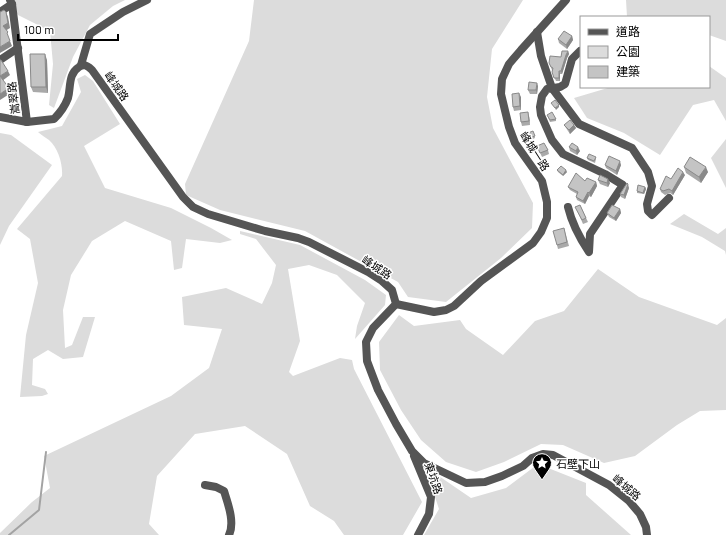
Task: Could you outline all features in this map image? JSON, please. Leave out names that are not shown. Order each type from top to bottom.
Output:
[{"type":"street","points":[[0,117],[27,122],[54,119],[62,111],[68,98],[69,84],[74,70],[81,65],[90,34],[123,12],[147,0]]},
{"type":"street","name":"峰城一路","points":[[396,304],[434,312],[446,310],[454,306],[481,281],[533,243],[541,232],[547,218],[547,202],[542,181],[515,143],[508,127],[501,94],[502,80],[509,64],[566,0]]},
{"type":"street","points":[[0,12],[11,2]]},
{"type":"street","name":"嵩翠路","points":[[11,2],[27,122]]},
{"type":"street","points":[[537,32],[541,56],[552,88],[578,124],[632,148],[648,172],[652,186],[647,204],[648,211],[652,215],[669,198]]},
{"type":"street","points":[[0,60],[18,48]]},
{"type":"street","points":[[568,208],[571,222],[588,252],[590,234],[623,185],[605,174],[563,154],[552,140],[541,115],[540,107],[542,96],[547,89],[560,87],[565,84],[572,59],[580,51]]},
{"type":"street","name":"峰城路","points":[[81,65],[88,66],[92,70],[183,197],[194,207],[213,216],[309,242],[368,272],[392,290],[396,304],[373,328],[366,342],[367,361],[378,390],[412,451],[424,463],[466,483],[485,482],[523,466],[532,458],[543,454],[553,455],[609,484],[629,501],[640,514],[646,527],[647,535]]},
{"type":"street","name":"東坑路","points":[[412,451],[431,497],[429,514],[418,535]]},
{"type":"street","points":[[205,485],[216,487],[224,491],[230,511],[231,523],[229,535]]},
{"type":"green space","points":[[9,0],[125,0],[113,6],[90,25],[73,57],[54,108],[49,105],[53,64],[50,31],[18,15]]},
{"type":"green space","points":[[254,0],[523,0],[492,49],[487,97],[493,128],[533,203],[532,228],[501,258],[446,302],[408,297],[398,282],[305,231],[220,210],[186,195],[185,184],[249,41]]},
{"type":"green space","points":[[626,0],[726,0],[726,41],[710,35],[710,16],[627,16]]},
{"type":"green space","points":[[710,67],[726,78],[726,121],[714,100],[693,105],[660,155],[624,133],[587,118],[574,98],[608,88],[710,88]]},
{"type":"green space","points":[[85,75],[93,81],[120,124],[84,146],[105,188],[171,208],[232,240],[220,243],[186,239],[182,268],[174,270],[171,241],[125,221],[92,241],[71,275],[63,310],[65,348],[72,345],[83,317],[95,317],[83,357],[63,359],[48,350],[33,359],[32,385],[45,389],[48,394],[42,396],[20,397],[26,335],[38,283],[30,239],[17,229],[62,176],[61,161],[55,147],[49,140],[38,132],[62,126],[81,92],[77,79]]},
{"type":"green space","points":[[0,133],[11,135],[52,165],[9,226],[0,245]]},
{"type":"green space","points":[[726,139],[726,188],[711,158]]},
{"type":"green space","points":[[684,214],[718,234],[726,228],[726,255],[725,251],[702,237],[670,224]]},
{"type":"green space","points":[[240,231],[300,245],[365,280],[386,295],[385,305],[355,339],[357,326],[365,303],[337,275],[309,265],[288,269],[300,341],[289,372],[293,376],[340,358],[352,360],[354,369],[422,502],[403,535],[344,535],[334,521],[310,506],[287,454],[245,426],[195,434],[157,476],[149,524],[159,535],[0,535],[0,533],[32,502],[50,488],[44,456],[171,396],[209,368],[222,329],[184,325],[182,297],[226,288],[262,304],[272,283],[276,265],[256,239],[240,234]]},
{"type":"green space","points":[[598,269],[639,297],[717,325],[726,318],[726,410],[700,411],[677,425],[635,456],[604,463],[563,445],[541,444],[504,462],[476,472],[446,462],[421,440],[401,410],[380,370],[379,342],[399,315],[414,326],[460,320],[466,329],[503,355],[535,321],[564,311]]},
{"type":"green space","points":[[538,464],[586,483],[586,495],[631,535],[424,535],[439,509],[427,473],[433,472],[471,498],[506,488]]},
{"type":"building","points":[[4,10],[6,12],[8,23],[3,26],[8,32],[10,41],[0,47],[0,12]]},
{"type":"building","points":[[564,31],[572,36],[566,45],[558,39]]},
{"type":"building","points":[[562,51],[568,51],[561,71],[559,71],[559,78],[554,78],[552,72],[553,68],[549,63],[550,56],[561,57]]},
{"type":"building","points":[[30,54],[45,54],[46,87],[31,87]]},
{"type":"building","points":[[0,60],[8,71],[0,76]]},
{"type":"building","points":[[0,76],[9,88],[0,94]]},
{"type":"building","points":[[529,82],[537,83],[536,90],[528,90]]},
{"type":"building","points":[[519,93],[520,106],[513,107],[512,94]]},
{"type":"building","points":[[555,100],[559,105],[555,108],[551,103]]},
{"type":"building","points":[[528,112],[529,121],[521,122],[520,113]]},
{"type":"building","points":[[552,112],[556,119],[550,120],[547,115]]},
{"type":"building","points":[[570,120],[574,125],[569,130],[564,125]]},
{"type":"building","points":[[533,131],[535,136],[529,138],[528,133]]},
{"type":"building","points":[[544,143],[548,150],[540,153],[537,146]]},
{"type":"building","points":[[572,143],[578,147],[576,151],[569,147]]},
{"type":"building","points":[[589,154],[596,157],[594,161],[587,158]]},
{"type":"building","points":[[609,156],[620,161],[616,171],[605,165]]},
{"type":"building","points":[[690,157],[706,167],[699,177],[684,167]]},
{"type":"building","points":[[561,166],[566,170],[563,175],[557,170]]},
{"type":"building","points":[[678,168],[683,172],[672,191],[669,189],[663,191],[660,189],[666,176],[671,179]]},
{"type":"building","points":[[576,173],[585,181],[587,178],[596,182],[583,201],[576,197],[578,192],[568,187]]},
{"type":"building","points":[[600,175],[608,179],[607,183],[598,180]]},
{"type":"building","points":[[627,183],[628,184],[624,195],[620,194]]},
{"type":"building","points":[[638,185],[645,187],[643,193],[637,191]]},
{"type":"building","points":[[580,205],[586,218],[582,220],[575,207]]},
{"type":"building","points":[[612,205],[620,209],[614,218],[607,213]]},
{"type":"building","points":[[564,228],[567,242],[557,245],[553,231]]},
{"type":"waterway","points":[[9,535],[39,510],[46,452]]},
{"type":"place","name":"石壁下山","points":[[542,480]]}]
